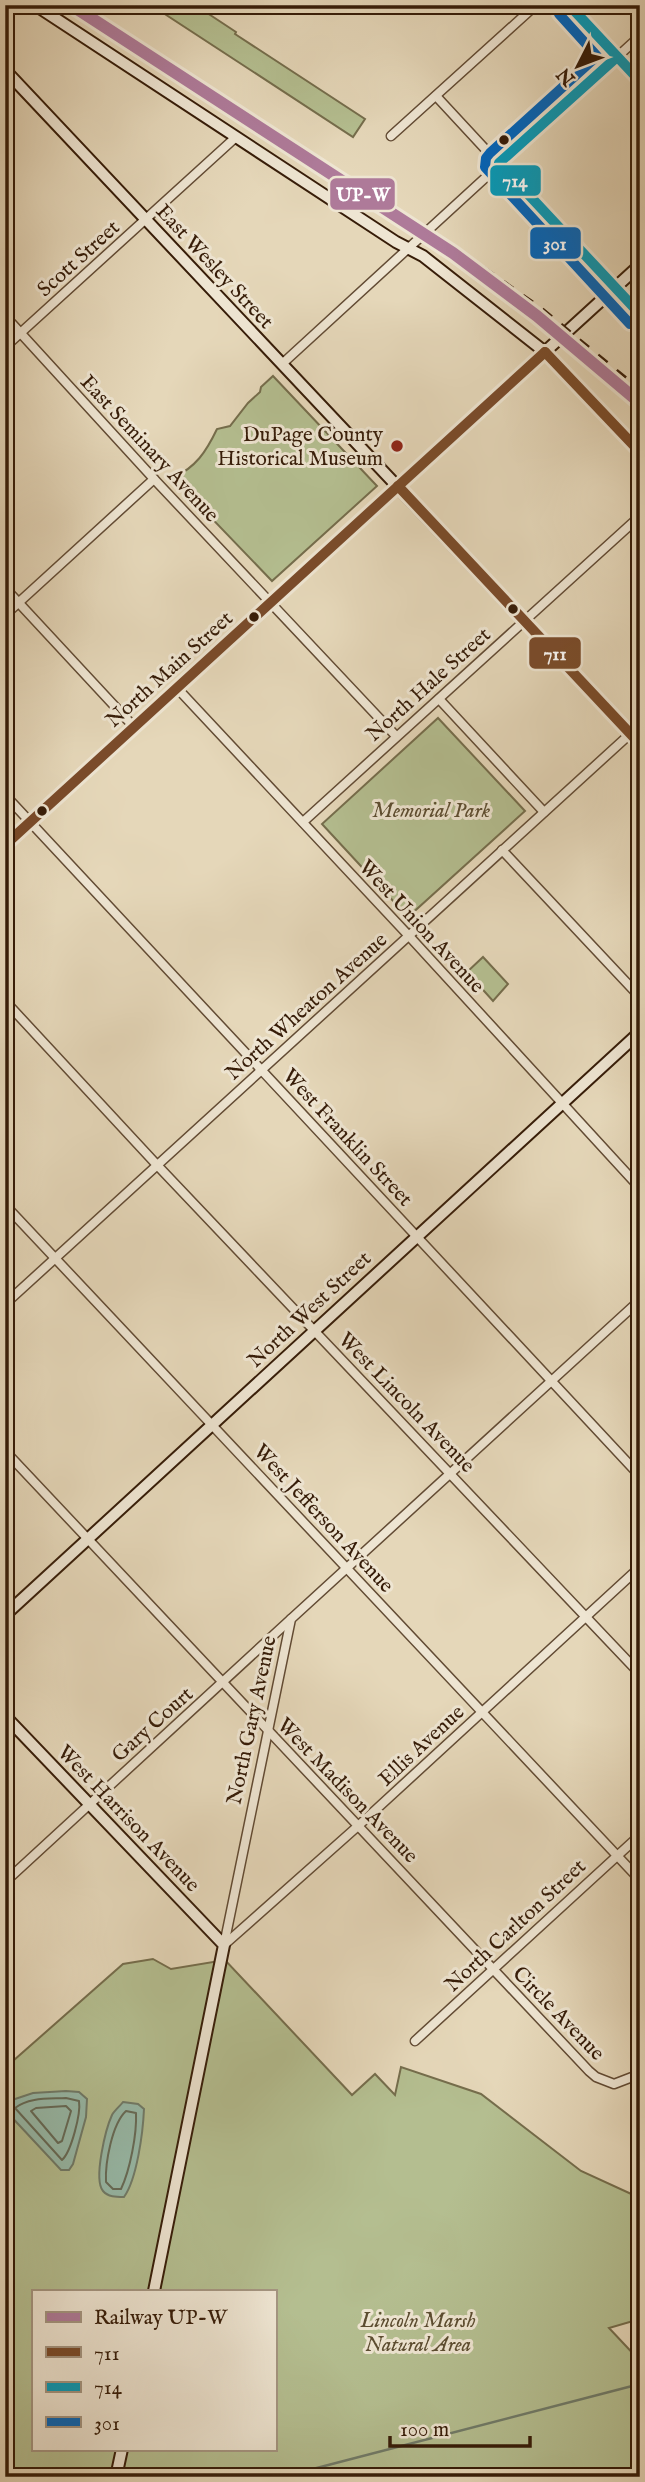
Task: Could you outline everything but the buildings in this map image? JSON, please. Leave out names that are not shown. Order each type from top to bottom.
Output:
[{"type":"street","points":[[35,5],[386,236],[423,256],[545,352],[640,452]]},
{"type":"street","points":[[391,136],[536,5]]},
{"type":"street","points":[[569,5],[640,81]]},
{"type":"street","points":[[282,364],[640,36]]},
{"type":"street","name":"East Wesley Street","points":[[5,70],[640,744]]},
{"type":"street","points":[[436,96],[640,314]]},
{"type":"street","name":"Scott Street","points":[[5,347],[236,137]]},
{"type":"street","name":"North Main Street","points":[[5,845],[640,265]]},
{"type":"street","name":"East Seminary Avenue","points":[[5,316],[154,480],[396,736]]},
{"type":"street","points":[[5,615],[154,480]]},
{"type":"street","name":"North Hale Street","points":[[303,822],[640,516]]},
{"type":"street","points":[[5,588],[134,727]]},
{"type":"street","name":"West Union Avenue","points":[[177,688],[640,1188]]},
{"type":"street","points":[[439,699],[544,812]]},
{"type":"street","name":"North Wheaton Avenue","points":[[5,1304],[630,734]]},
{"type":"street","name":"West Franklin Street","points":[[5,795],[640,1476]]},
{"type":"street","points":[[502,850],[640,997]]},
{"type":"street","name":"West Lincoln Avenue","points":[[5,1001],[640,1674]]},
{"type":"street","name":"North West Street","points":[[5,1615],[640,1032]]},
{"type":"street","name":"West Jefferson Avenue","points":[[5,1205],[617,1855]]},
{"type":"street","name":"North Gary Avenue","points":[[154,2290],[292,1619],[640,1300]]},
{"type":"street","name":"West Madison Avenue","points":[[5,1451],[493,1969]]},
{"type":"street","name":"Ellis Avenue","points":[[224,1945],[640,1567]]},
{"type":"street","name":"Gary Court","points":[[5,1882],[292,1619]]},
{"type":"street","name":"West Harrison Avenue","points":[[5,1716],[224,1945]]},
{"type":"street","name":"North Carlton Street","points":[[415,2041],[640,1835]]},
{"type":"street","points":[[617,1855],[640,1880]]},
{"type":"street","name":"Circle Avenue","points":[[493,1969],[596,2077],[614,2084],[640,2074]]},
{"type":"street","points":[[116,2477],[122,2450]]},
{"type":"green space","points":[[151,5],[195,5],[365,119],[353,137]]},
{"type":"green space","points":[[273,376],[377,486],[272,581],[173,478],[194,464],[217,429],[230,426]]},
{"type":"green space","name":"Memorial Park","points":[[438,718],[525,811],[408,917],[322,824]]},
{"type":"green space","points":[[483,957],[508,984],[493,1001],[467,972]]},
{"type":"green space","name":"Lincoln Marsh Natural Area","points":[[153,1959],[171,1969],[225,1960],[352,2095],[375,2074],[395,2095],[401,2067],[481,2094],[581,2171],[640,2198],[640,2319],[609,2328],[640,2361],[640,2477],[320,2477],[312,2469],[264,2477],[5,2477],[5,2068],[123,1964]]},
{"type":"water","points":[[79,2092],[87,2099],[86,2117],[73,2164],[69,2170],[61,2170],[6,2111],[6,2102],[33,2093]]},
{"type":"water","points":[[123,2102],[138,2104],[144,2109],[136,2167],[129,2189],[124,2197],[118,2197],[103,2191],[99,2176],[109,2122]]},
{"type":"waterway","points":[[282,2477],[640,2382]]},
{"type":"railway","points":[[82,5],[457,248],[543,309],[640,389]]},
{"type":"rail line","name":"UP-W","points":[[71,5],[453,253],[537,316],[640,403]]},
{"type":"transit line","name":"714","points":[[569,5],[640,81]]},
{"type":"transit line","name":"301","points":[[559,14],[597,56],[490,153],[485,167],[630,324]]},
{"type":"transit line","name":"714","points":[[617,57],[499,163],[640,314]]},
{"type":"transit line","name":"711","points":[[545,352],[640,452]]},
{"type":"transit line","name":"711","points":[[5,845],[545,352]]},
{"type":"transit line","name":"711","points":[[398,486],[640,744]]},
{"type":"place","name":"DuPage County Historical Museum","points":[[397,446]]}]
